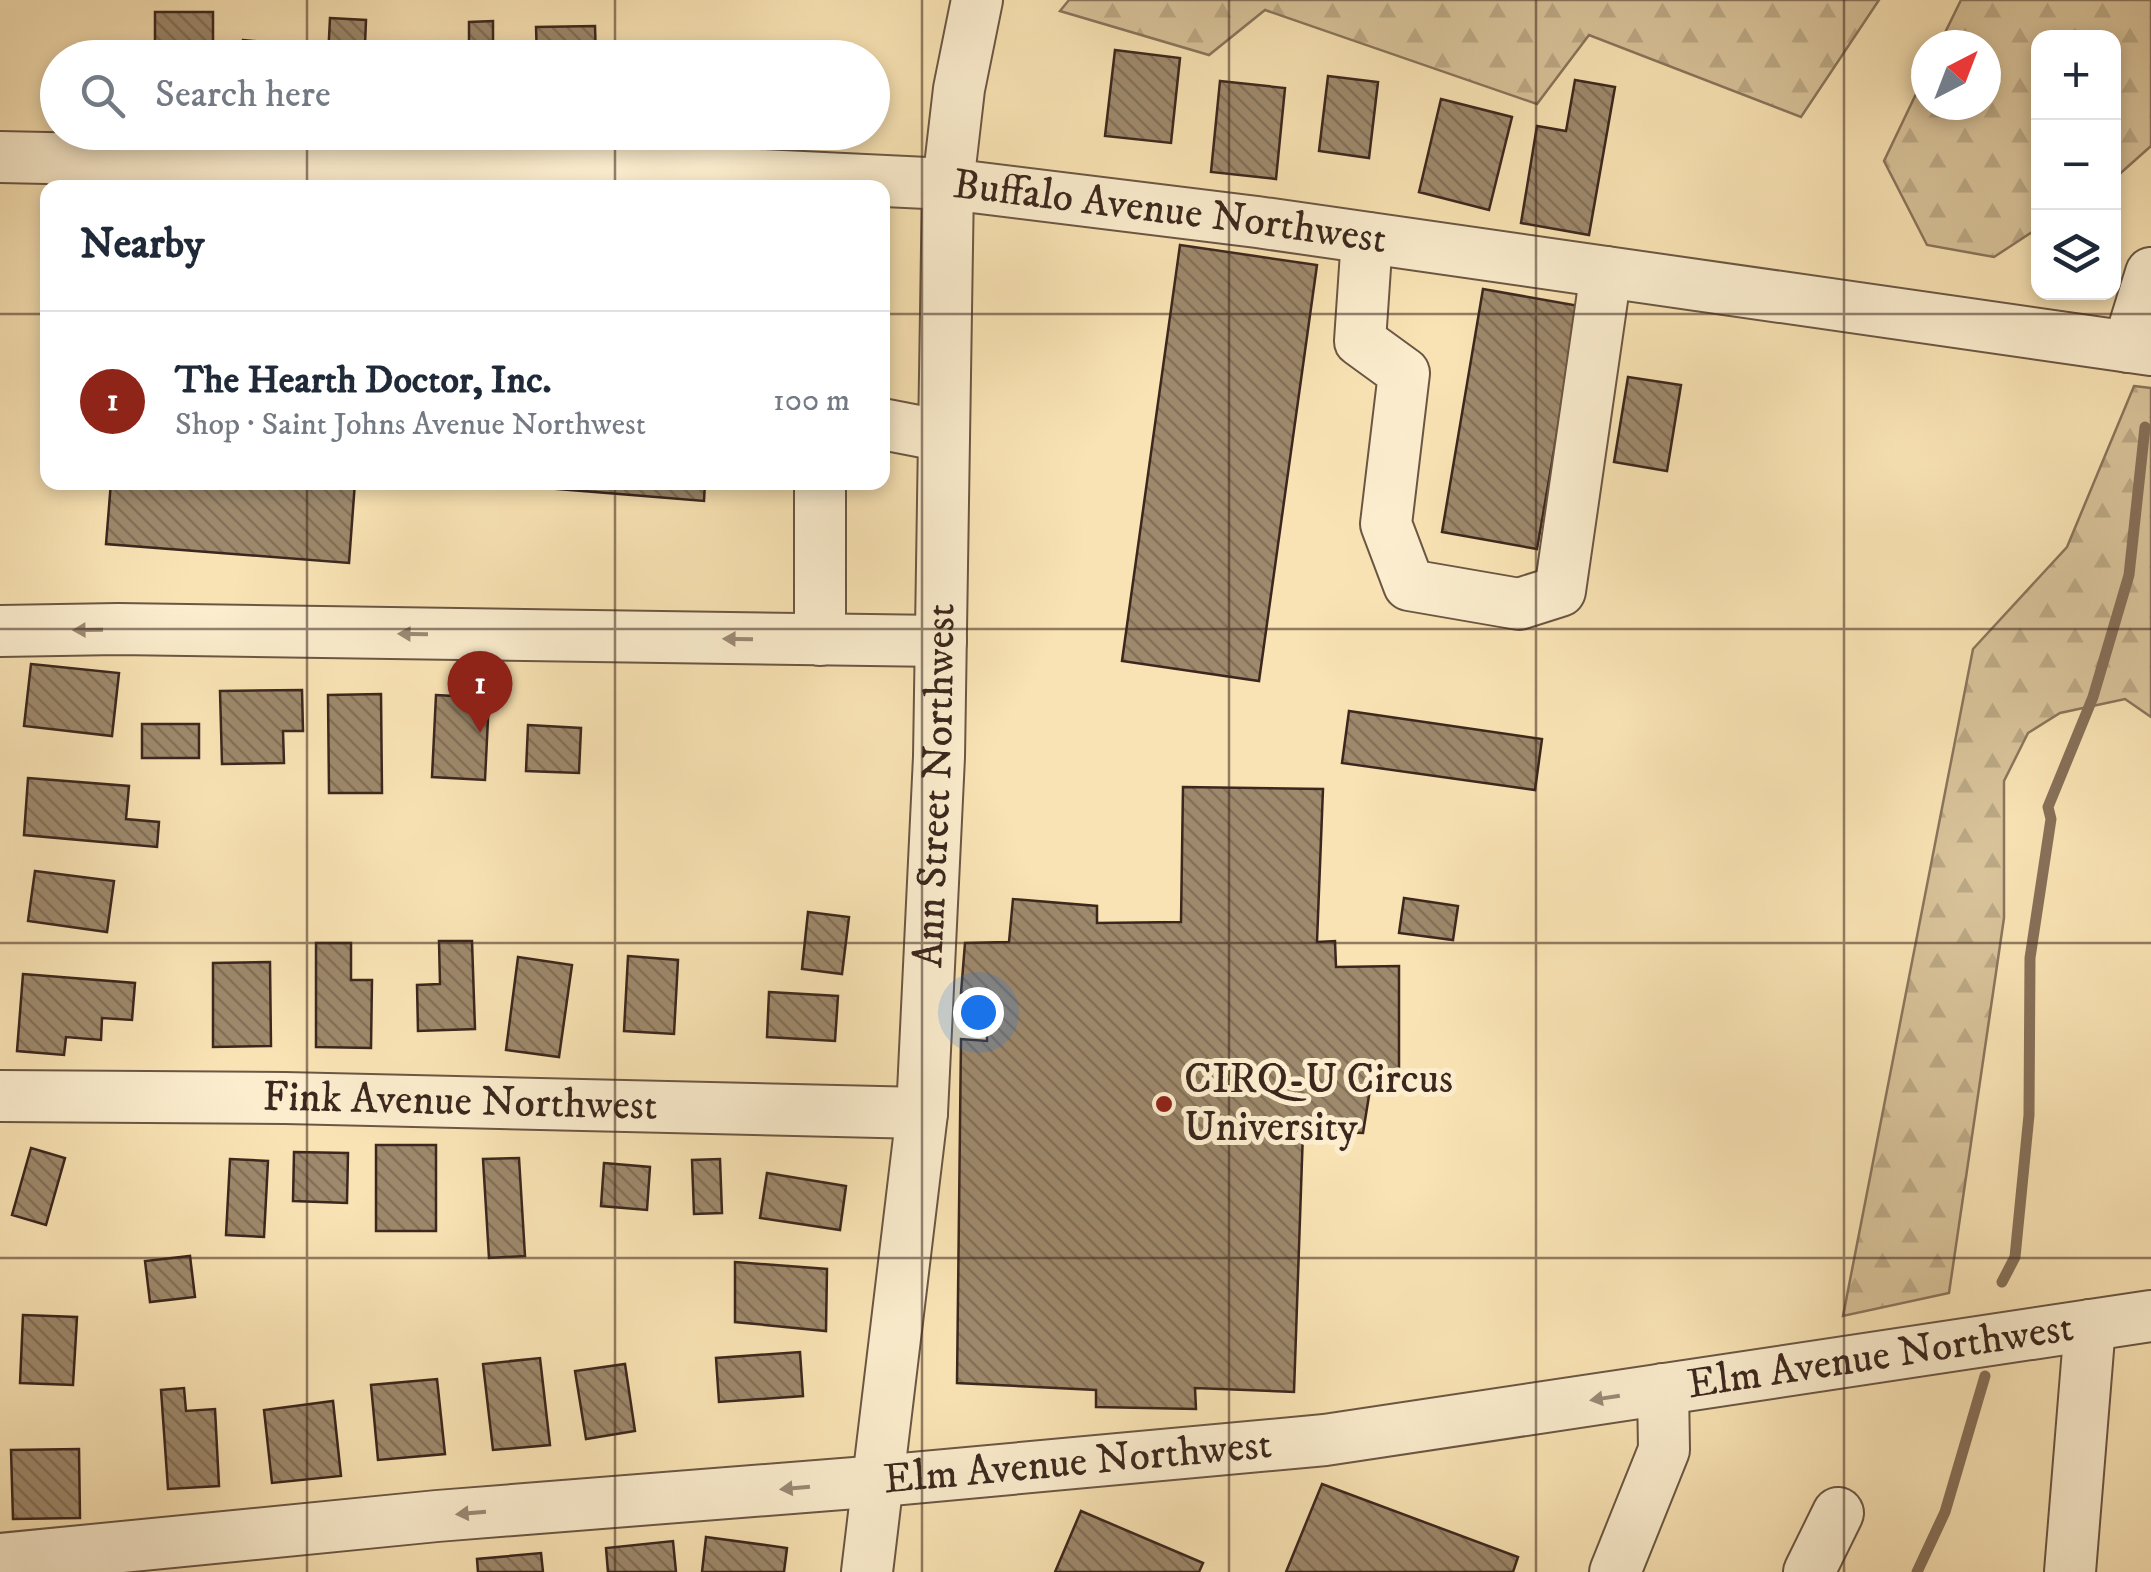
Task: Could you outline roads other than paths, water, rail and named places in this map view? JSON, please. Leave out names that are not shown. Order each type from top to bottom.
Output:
[{"type":"street","name":"Ann Street Northwest","points":[[867,1572],[922,1113],[939,757],[948,184],[959,88],[977,0]]},
{"type":"street","name":"Buffalo Avenue Northwest","points":[[0,157],[203,174],[696,172],[864,180]]},
{"type":"street","name":"Buffalo Avenue Northwest","points":[[890,181],[948,184],[1367,238],[2139,348]]},
{"type":"street","points":[[1367,238],[1360,341],[1404,373],[1386,524],[1409,585],[1519,604],[1560,591],[1606,272]]},
{"type":"street","points":[[2139,348],[2151,273]]},
{"type":"street","points":[[890,426],[944,436]]},
{"type":"street","points":[[820,490],[820,640]]},
{"type":"street","points":[[0,630],[940,642]]},
{"type":"street","name":"Fink Avenue Northwest","points":[[0,1096],[285,1098],[922,1113]]},
{"type":"street","name":"Elm Avenue Northwest","points":[[0,1559],[437,1516],[1325,1440],[2151,1316]]},
{"type":"street","points":[[2070,1572],[2090,1324]]},
{"type":"street","points":[[1615,1572],[1664,1450],[1663,1389]]},
{"type":"street","points":[[1809,1572],[1838,1513]]},
{"type":"waterway","points":[[2002,1282],[2015,1257],[2029,1115],[2030,958],[2051,819],[2048,807],[2093,697],[2129,575],[2145,427]]},
{"type":"waterway","points":[[1917,1572],[1945,1512],[1985,1376]]},
{"type":"place","name":"The Hearth Doctor, Inc.","points":[[480,733]]},
{"type":"place","name":"CIRQ-U Circus University","points":[[1164,1104]]}]
